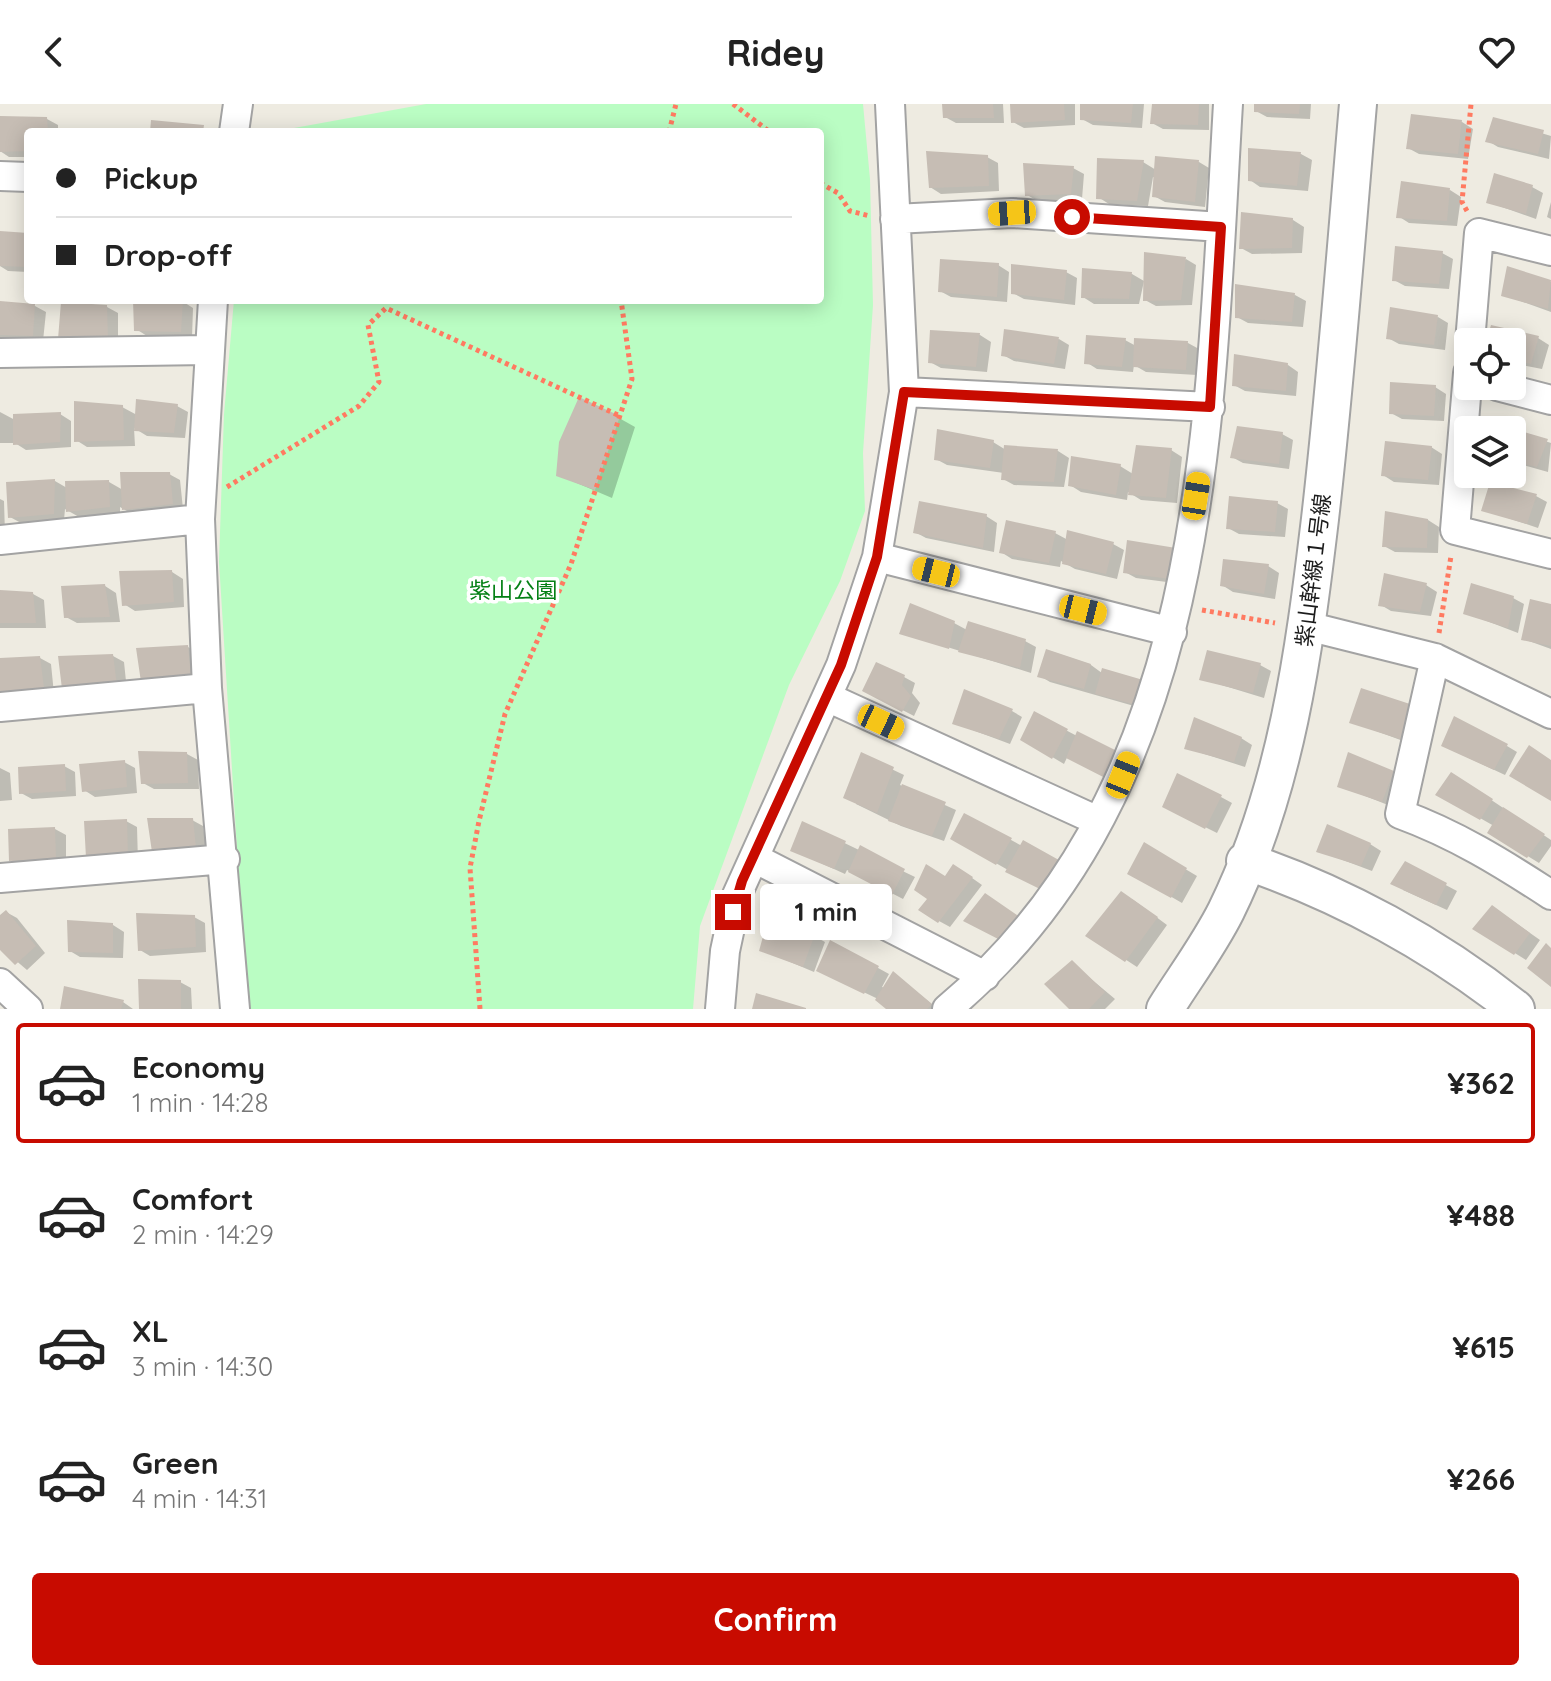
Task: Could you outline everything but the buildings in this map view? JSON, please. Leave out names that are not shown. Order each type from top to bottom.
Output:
[{"type":"street","points":[[235,128],[238,104]]},
{"type":"street","points":[[720,1009],[728,929],[737,895],[827,697],[877,557],[904,392],[884,218],[890,104]]},
{"type":"street","points":[[947,1009],[985,976],[1025,933],[1053,894],[1123,775],[1158,686],[1175,619],[1210,407],[1228,104]]},
{"type":"street","name":"紫山幹線１号線","points":[[1165,1009],[1226,912],[1267,806],[1293,710],[1296,625],[1330,436],[1358,104]]},
{"type":"street","points":[[0,176],[24,177]]},
{"type":"street","points":[[884,218],[1012,213],[1221,227]]},
{"type":"street","points":[[1471,328],[1479,233],[1551,251]]},
{"type":"street","points":[[213,304],[200,519],[207,688],[225,859],[235,1009]]},
{"type":"street","points":[[0,353],[208,350]]},
{"type":"street","points":[[904,392],[1210,407]]},
{"type":"street","points":[[1526,394],[1551,400]]},
{"type":"street","points":[[1466,400],[1455,530],[1551,554]]},
{"type":"street","points":[[0,540],[200,519]]},
{"type":"street","points":[[877,557],[1175,619]]},
{"type":"street","points":[[1296,625],[1435,658],[1551,714]]},
{"type":"street","points":[[1435,658],[1400,814],[1436,827],[1491,856],[1551,895]]},
{"type":"street","points":[[0,707],[207,688]]},
{"type":"street","points":[[827,697],[1098,821]]},
{"type":"street","points":[[754,858],[985,976]]},
{"type":"street","points":[[0,878],[225,859]]},
{"type":"street","points":[[1245,861],[1282,874],[1372,916],[1490,989],[1516,1009]]},
{"type":"street","points":[[0,983],[28,1009]]},
{"type":"path","points":[[670,128],[676,104]]},
{"type":"path","points":[[733,104],[765,128]]},
{"type":"path","points":[[1471,104],[1462,202],[1479,233]]},
{"type":"path","points":[[824,185],[838,193],[850,211],[884,218]]},
{"type":"path","points":[[480,1009],[470,868],[480,814],[505,714],[571,564],[632,379],[622,304]]},
{"type":"path","points":[[221,491],[359,406],[379,382],[368,325],[386,308],[620,416]]},
{"type":"path","points":[[1435,658],[1455,530]]},
{"type":"path","points":[[1175,619],[1296,625]]},
{"type":"green space","name":"紫山公園","points":[[426,104],[863,104],[870,179],[873,305],[863,453],[865,511],[840,581],[789,685],[700,926],[693,1009],[247,1009],[219,562],[224,414],[234,304],[824,304],[824,128],[294,128]]},
{"type":"route","points":[[733,912],[742,881],[841,665],[877,557],[904,392],[1210,407],[1221,227],[1072,217]]}]
